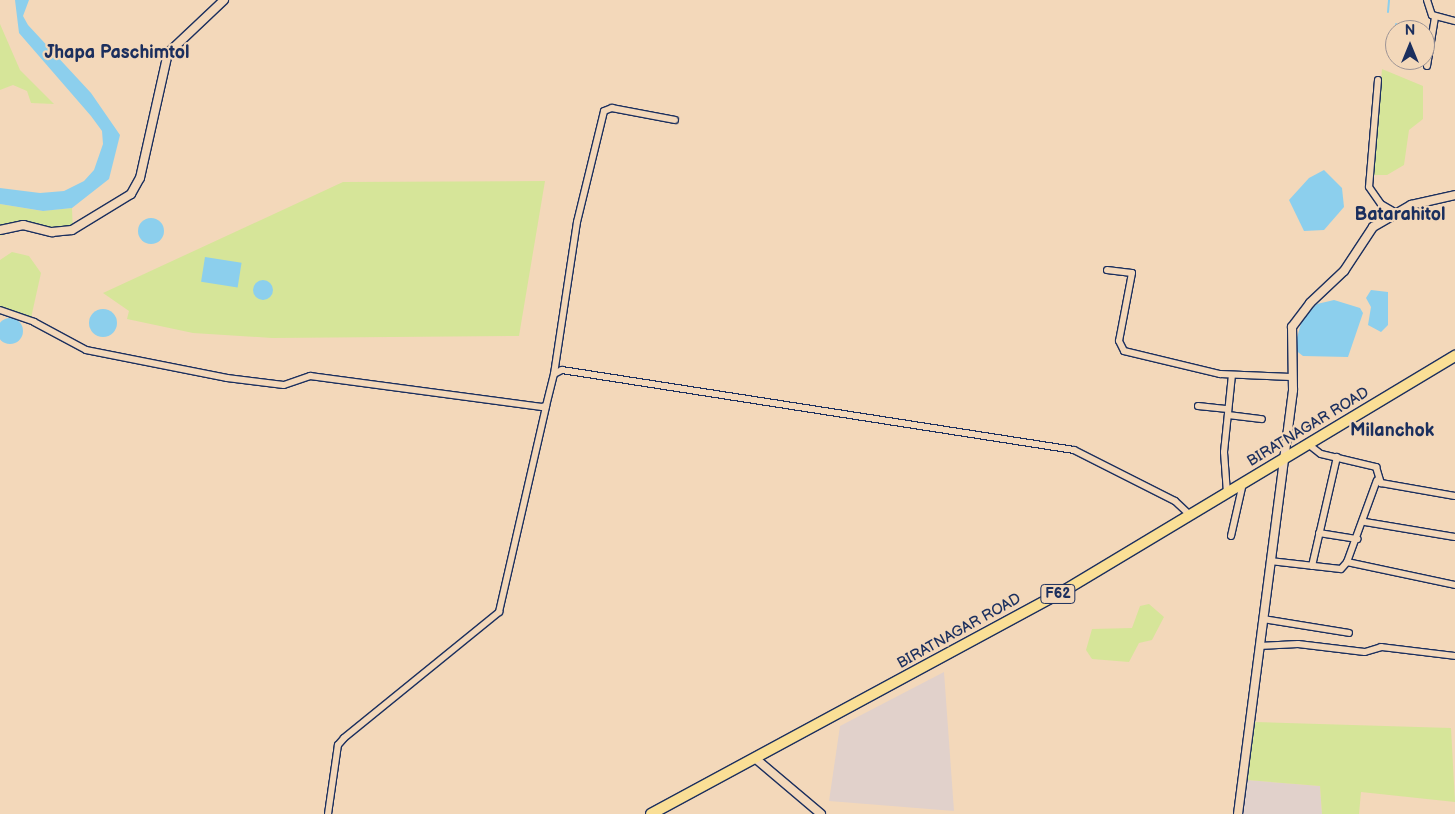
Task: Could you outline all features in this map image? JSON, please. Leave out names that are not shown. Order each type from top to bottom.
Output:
[{"type":"main road","name":"BIRATNAGAR ROAD","points":[[651,814],[756,759],[1067,589],[1455,356]]},
{"type":"street","points":[[0,230],[23,225],[52,232],[72,230],[131,194],[140,178],[168,53],[224,0]]},
{"type":"street","points":[[1426,0],[1435,16],[1434,20]]},
{"type":"street","points":[[1435,16],[1455,21]]},
{"type":"street","points":[[1378,80],[1369,187],[1381,204],[1394,212]]},
{"type":"street","points":[[328,814],[338,745],[344,738],[499,612],[554,374],[577,222],[604,111],[612,108],[675,120]]},
{"type":"street","points":[[1238,814],[1284,458],[1295,321],[1344,271],[1374,226],[1394,212],[1455,195]]},
{"type":"street","points":[[1107,270],[1132,273],[1119,342],[1124,351],[1232,375],[1291,377]]},
{"type":"street","points":[[0,310],[34,322],[86,350],[227,378],[284,385],[310,376],[546,406]]},
{"type":"street","points":[[554,374],[562,370],[791,403],[1074,450],[1175,501],[1190,515]]},
{"type":"street","points":[[1227,493],[1228,412],[1232,375]]},
{"type":"street","points":[[1198,406],[1262,419]]},
{"type":"street","points":[[1270,561],[1341,570],[1347,562],[1365,522],[1377,480],[1376,467],[1321,454],[1308,444]]},
{"type":"street","points":[[1312,566],[1337,457]]},
{"type":"street","points":[[1377,480],[1455,496]]},
{"type":"street","points":[[1231,536],[1244,482]]},
{"type":"street","points":[[1365,522],[1455,537]]},
{"type":"street","points":[[1319,533],[1358,539]]},
{"type":"street","points":[[1347,562],[1455,585]]},
{"type":"street","points":[[1263,619],[1349,633]]},
{"type":"street","points":[[1259,646],[1298,644],[1365,652],[1381,647],[1455,656]]},
{"type":"street","points":[[756,759],[821,814]]},
{"type":"shaded area","points":[[944,672],[954,811],[829,801],[840,726]]},
{"type":"shaded area","points":[[1247,780],[1320,786],[1322,814],[1242,814]]},
{"type":"green space","points":[[0,24],[20,70],[54,104],[31,103],[27,91],[13,85],[0,90]]},
{"type":"green space","points":[[1382,69],[1423,86],[1423,119],[1409,130],[1404,165],[1387,175],[1373,175]]},
{"type":"green space","points":[[545,181],[519,336],[272,338],[193,333],[127,319],[129,311],[103,293],[343,182]]},
{"type":"green space","points":[[0,204],[42,211],[72,208],[73,234],[25,228],[0,236]]},
{"type":"green space","points":[[12,252],[29,256],[41,273],[31,318],[0,308],[0,260]]},
{"type":"green space","points":[[1149,604],[1164,617],[1152,640],[1139,643],[1129,662],[1092,659],[1086,650],[1092,629],[1132,628],[1140,606]]},
{"type":"green space","points":[[1255,722],[1451,728],[1455,802],[1361,792],[1359,814],[1322,814],[1320,786],[1247,780]]},
{"type":"water","points":[[15,0],[29,0],[23,16],[28,25],[91,93],[120,135],[109,179],[72,208],[43,211],[0,204],[0,188],[40,193],[64,191],[84,181],[94,170],[103,144],[102,131],[91,116],[19,33]]},
{"type":"water","points":[[1324,170],[1342,188],[1344,207],[1324,230],[1304,231],[1289,200],[1309,178]]},
{"type":"water","points":[[151,218],[160,222],[164,231],[160,240],[151,244],[142,240],[138,231],[142,222]]},
{"type":"water","points":[[205,257],[242,263],[238,287],[201,282]]},
{"type":"water","points":[[263,280],[270,283],[273,290],[270,297],[263,300],[256,297],[253,290],[256,283]]},
{"type":"water","points":[[1371,290],[1388,292],[1388,325],[1381,332],[1368,325],[1371,307],[1366,298]]},
{"type":"water","points":[[1334,300],[1360,308],[1363,313],[1348,357],[1303,356],[1294,349],[1303,316],[1317,304]]},
{"type":"water","points":[[103,309],[113,313],[117,323],[113,333],[103,337],[93,333],[89,323],[93,313]]},
{"type":"water","points":[[10,318],[19,322],[23,331],[19,340],[10,344],[1,340],[-3,331],[1,322]]},
{"type":"waterway","points":[[1388,12],[1389,0]]},
{"type":"district","name":"Jhapa Paschimtol","points":[[117,53]]},
{"type":"district","name":"Batarahitol","points":[[1400,215]]},
{"type":"district","name":"Milanchok","points":[[1392,431]]}]
